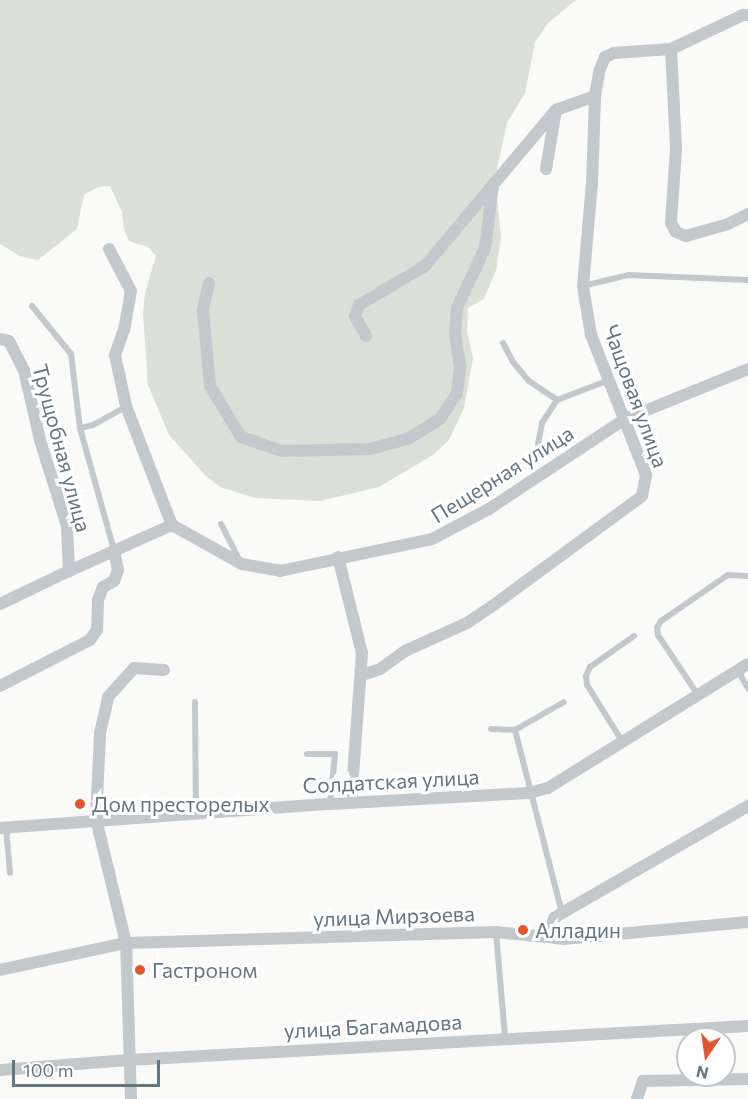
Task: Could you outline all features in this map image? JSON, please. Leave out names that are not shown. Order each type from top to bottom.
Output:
[{"type":"street","name":"Чащовая улица","points":[[362,675],[380,669],[405,651],[467,623],[642,496],[645,476],[591,335],[583,286],[592,184],[595,96],[605,57],[614,53],[671,49],[743,15],[748,15]]},
{"type":"street","points":[[671,49],[676,149],[671,224],[676,232],[686,236],[728,224],[748,214]]},
{"type":"street","points":[[366,336],[355,316],[359,305],[425,266],[556,110],[595,96]]},
{"type":"street","points":[[546,169],[556,110]]},
{"type":"street","points":[[209,283],[203,310],[210,386],[241,437],[282,451],[370,449],[408,439],[440,419],[457,393],[460,367],[455,332],[457,308],[485,248],[494,185]]},
{"type":"street","points":[[110,249],[131,291],[124,329],[115,354],[126,406],[172,525]]},
{"type":"street","name":"Трущобная улица","points":[[0,339],[9,342],[24,370],[40,440],[67,525],[69,571],[172,525]]},
{"type":"street","name":"Пещерная улица","points":[[172,525],[242,564],[280,571],[338,557],[432,540],[489,509],[625,420],[748,369]]},
{"type":"street","points":[[0,686],[90,640],[97,630],[103,587],[114,581],[118,570],[114,550]]},
{"type":"street","points":[[338,557],[362,653],[351,803]]},
{"type":"street","points":[[0,604],[69,571]]},
{"type":"street","name":"Солдатская улица","points":[[3,828],[96,819],[530,793],[548,788],[743,667]]},
{"type":"street","points":[[131,1099],[126,943],[96,819],[100,734],[108,697],[134,668],[164,670]]},
{"type":"street","points":[[548,937],[554,918],[748,806]]},
{"type":"street","points":[[735,815],[748,814]]},
{"type":"street","name":"улица Мирзоева","points":[[0,970],[126,943],[496,932],[564,939],[748,922]]},
{"type":"street","name":"улица Багамадова","points":[[0,1070],[129,1060],[748,1026]]},
{"type":"street","points":[[637,1099],[643,1081],[748,1079]]},
{"type":"lane","points":[[583,286],[628,275],[748,280]]},
{"type":"lane","points":[[32,306],[70,354],[80,428],[114,550]]},
{"type":"lane","points":[[503,343],[513,362],[529,381],[557,400]]},
{"type":"lane","points":[[538,444],[542,423],[557,400],[610,380]]},
{"type":"lane","points":[[80,428],[93,425],[126,406]]},
{"type":"lane","points":[[220,524],[242,564]]},
{"type":"lane","points":[[699,696],[658,635],[657,628],[661,621],[728,575],[748,576]]},
{"type":"lane","points":[[622,742],[587,685],[586,676],[591,667],[634,636]]},
{"type":"lane","points":[[743,667],[748,688]]},
{"type":"lane","points":[[195,702],[196,813]]},
{"type":"lane","points":[[491,729],[515,730],[564,702]]},
{"type":"lane","points":[[515,730],[562,913]]},
{"type":"lane","points":[[306,754],[335,754],[330,804]]},
{"type":"lane","points":[[3,828],[10,873]]},
{"type":"lane","points":[[496,932],[505,1038]]},
{"type":"shaded area","points":[[0,0],[576,0],[548,23],[535,42],[525,93],[507,123],[495,178],[501,237],[496,270],[484,299],[468,308],[467,331],[473,358],[464,408],[449,440],[433,455],[379,487],[320,501],[255,498],[220,487],[206,476],[169,435],[148,385],[143,313],[145,293],[156,256],[148,247],[129,241],[124,229],[122,212],[110,186],[98,187],[84,195],[77,229],[38,260],[20,256],[0,244]]},
{"type":"place","name":"Дом престорелых","points":[[80,804]]},
{"type":"place","name":"Алладин","points":[[523,930]]},
{"type":"place","name":"Гастроном","points":[[140,970]]}]
